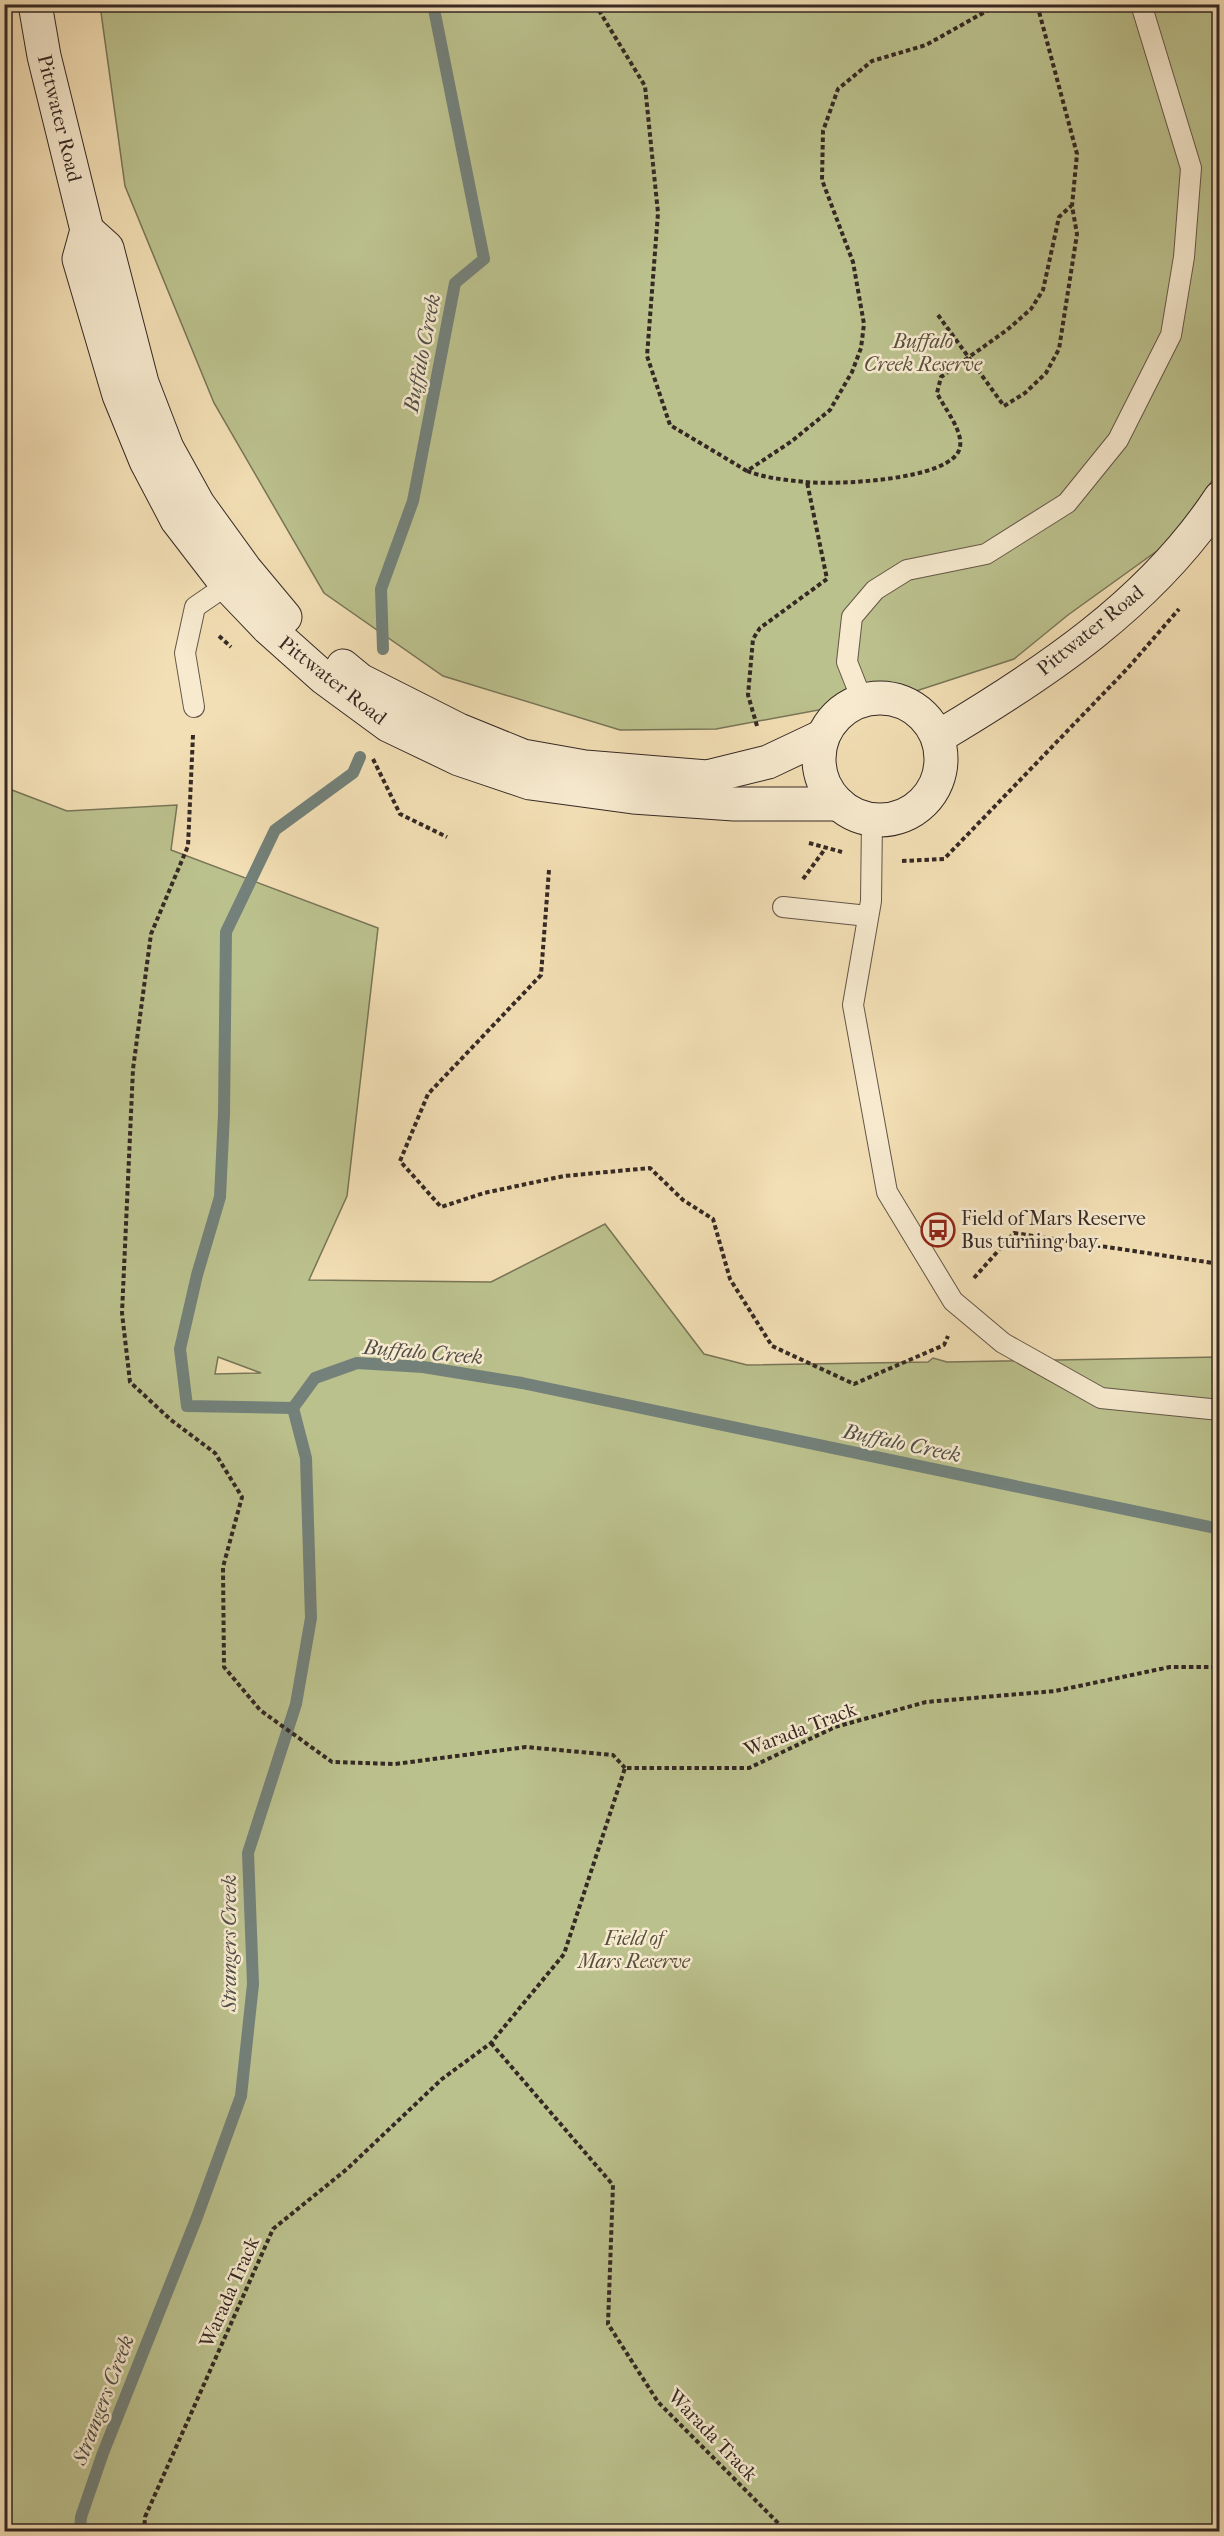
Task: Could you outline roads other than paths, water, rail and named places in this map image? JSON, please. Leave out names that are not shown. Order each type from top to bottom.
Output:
[{"type":"main road","name":"Pittwater Road","points":[[35,4],[44,56],[87,231],[79,259],[119,395],[146,461],[177,520],[227,585],[268,628],[324,678],[388,725],[459,759],[531,783],[633,797],[734,804],[839,804]]},
{"type":"main road","name":"Pittwater Road","points":[[87,231],[107,248],[142,383],[167,448],[198,504],[245,569],[285,617],[360,680],[459,730],[524,756],[585,767],[707,777],[768,762],[823,736]]},
{"type":"main road","name":"Pittwater Road","points":[[938,737],[1065,655],[1139,594],[1182,549],[1220,498]]},
{"type":"main road","points":[[880,698],[898,700],[915,708],[928,721],[938,737],[941,755],[940,773],[934,790],[922,804],[908,814],[890,820],[872,820],[854,815],[839,804],[828,790],[820,773],[819,754],[823,736],[832,720],[845,708],[862,700],[880,698]]},
{"type":"lane","points":[[862,700],[847,662],[852,617],[867,599],[875,590],[907,570],[986,554],[1067,503],[1118,440],[1171,335],[1184,257],[1191,168],[1142,4]]},
{"type":"lane","points":[[194,708],[185,653],[195,607],[227,585]]},
{"type":"lane","points":[[872,820],[871,901],[853,1005],[887,1192],[957,1305],[1003,1343],[1101,1398],[1220,1410]]},
{"type":"lane","points":[[783,907],[868,916]]},
{"type":"waterway","name":"Buffalo Creek","points":[[383,649],[381,589],[413,501],[455,283],[484,259],[433,4]]},
{"type":"waterway","name":"Buffalo Creek","points":[[293,1408],[187,1406],[180,1349],[197,1275],[220,1197],[224,1114],[226,932],[275,830],[353,773],[360,757]]},
{"type":"waterway","name":"Buffalo Creek","points":[[293,1408],[315,1378],[357,1363],[423,1367],[522,1383],[1220,1529]]},
{"type":"waterway","name":"Strangers Creek","points":[[80,2532],[81,2517],[103,2453],[197,2217],[241,2096],[253,1984],[248,1853],[296,1704],[311,1618],[306,1458],[293,1408]]},
{"type":"place","name":"Field of Mars Reserve Bus turning bay.","points":[[938,1230]]},
{"type":"park label","name":"Buffalo Creek Reserve","points":[[923,352]]},
{"type":"park label","name":"Field of Mars Reserve","points":[[634,1950]]}]
